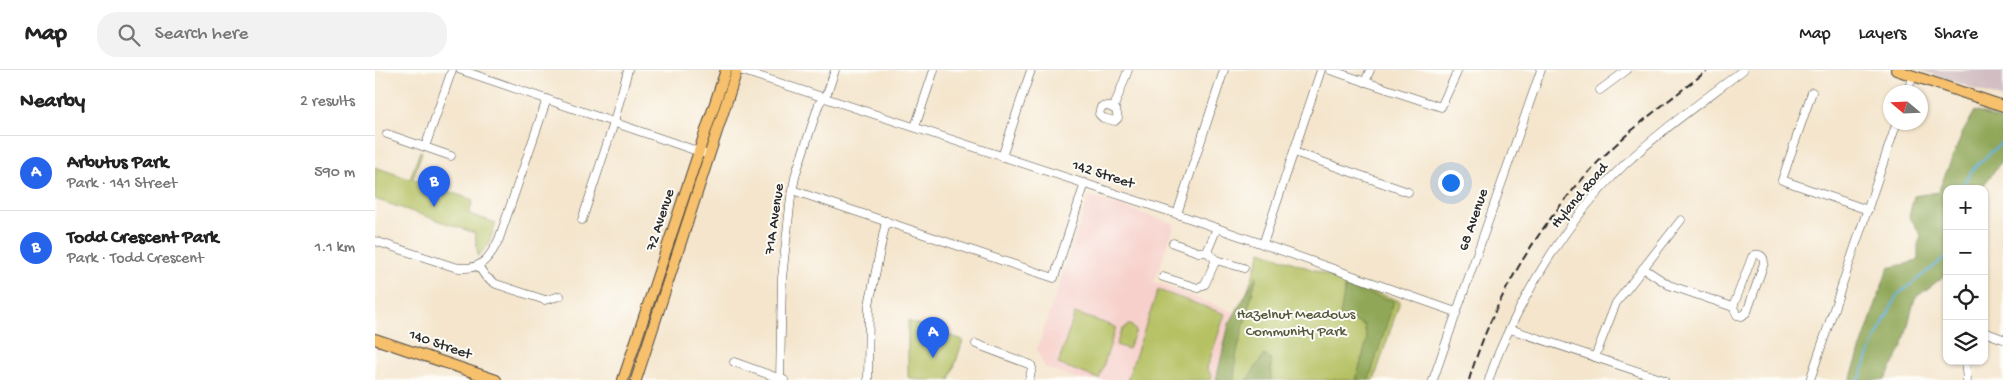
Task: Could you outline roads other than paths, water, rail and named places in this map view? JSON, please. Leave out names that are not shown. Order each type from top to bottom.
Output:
[{"type":"main road","name":"72 Avenue","points":[[635,380],[704,153],[726,70]]},
{"type":"main road","name":"72 Avenue","points":[[623,380],[704,153],[738,70]]},
{"type":"main road","points":[[1896,70],[2003,106]]},
{"type":"main road","name":"140 Street","points":[[375,339],[496,380]]},
{"type":"street","points":[[425,146],[452,70]]},
{"type":"street","points":[[461,70],[704,153]]},
{"type":"street","points":[[582,220],[614,122],[628,70]]},
{"type":"street","name":"142 Street","points":[[738,70],[1177,214],[1456,312]]},
{"type":"street","name":"71A Avenue","points":[[782,380],[782,278],[792,190],[819,104],[824,97],[835,70]]},
{"type":"street","points":[[915,127],[934,70]]},
{"type":"street","points":[[1002,157],[1031,70]]},
{"type":"street","points":[[1114,107],[1128,70]]},
{"type":"street","points":[[1177,214],[1224,70]]},
{"type":"street","points":[[1263,244],[1321,70]]},
{"type":"street","points":[[1330,70],[1441,107],[1458,70]]},
{"type":"street","points":[[1365,82],[1370,70]]},
{"type":"street","name":"68 Avenue","points":[[1433,380],[1541,70]]},
{"type":"street","points":[[1600,90],[1627,70]]},
{"type":"street","name":"Hyland Road","points":[[1489,380],[1510,329],[1533,282],[1554,250],[1598,193],[1623,166],[1654,138],[1743,70]]},
{"type":"street","points":[[1910,85],[1913,76]]},
{"type":"street","points":[[1812,92],[1782,180],[1867,210]]},
{"type":"street","points":[[375,241],[454,267],[468,269],[478,266],[489,256],[499,238],[547,99]]},
{"type":"street","points":[[1810,380],[1894,130]]},
{"type":"street","points":[[387,134],[451,156]]},
{"type":"street","points":[[1294,152],[1408,192]]},
{"type":"street","points":[[792,190],[1054,278],[1085,184]]},
{"type":"street","points":[[1595,357],[1615,303],[1681,220]]},
{"type":"street","points":[[868,380],[869,305],[886,221]]},
{"type":"street","points":[[1207,252],[1217,228]]},
{"type":"street","points":[[1173,244],[1198,252],[1207,252],[1216,260],[1244,268]]},
{"type":"street","points":[[1643,268],[1669,285],[1733,307],[1739,316],[1745,315],[1747,312],[1764,263],[1760,255],[1752,257],[1733,307]]},
{"type":"street","points":[[1163,277],[1198,288],[1205,284],[1216,260]]},
{"type":"street","points":[[478,266],[493,283],[545,300],[560,296]]},
{"type":"street","points":[[1510,329],[1663,380]]},
{"type":"street","points":[[1988,333],[2003,339]]},
{"type":"street","points":[[976,344],[1031,365],[1029,380]]},
{"type":"street","points":[[734,362],[782,380]]},
{"type":"street","points":[[1965,365],[1967,380]]},
{"type":"waterway","points":[[1963,185],[1973,169],[2003,141]]},
{"type":"waterway","points":[[1859,380],[1875,339],[1897,295],[1943,259]]},
{"type":"railway","points":[[1469,380],[1479,349],[1506,289],[1540,233],[1560,206],[1615,145],[1708,70]]},
{"type":"place","name":"Todd Crescent Park","points":[[434,207]]},
{"type":"place","name":"Arbutus Park","points":[[933,358]]},
{"type":"park label","name":"Hazelnut Meadows Community Park","points":[[1296,324]]}]
